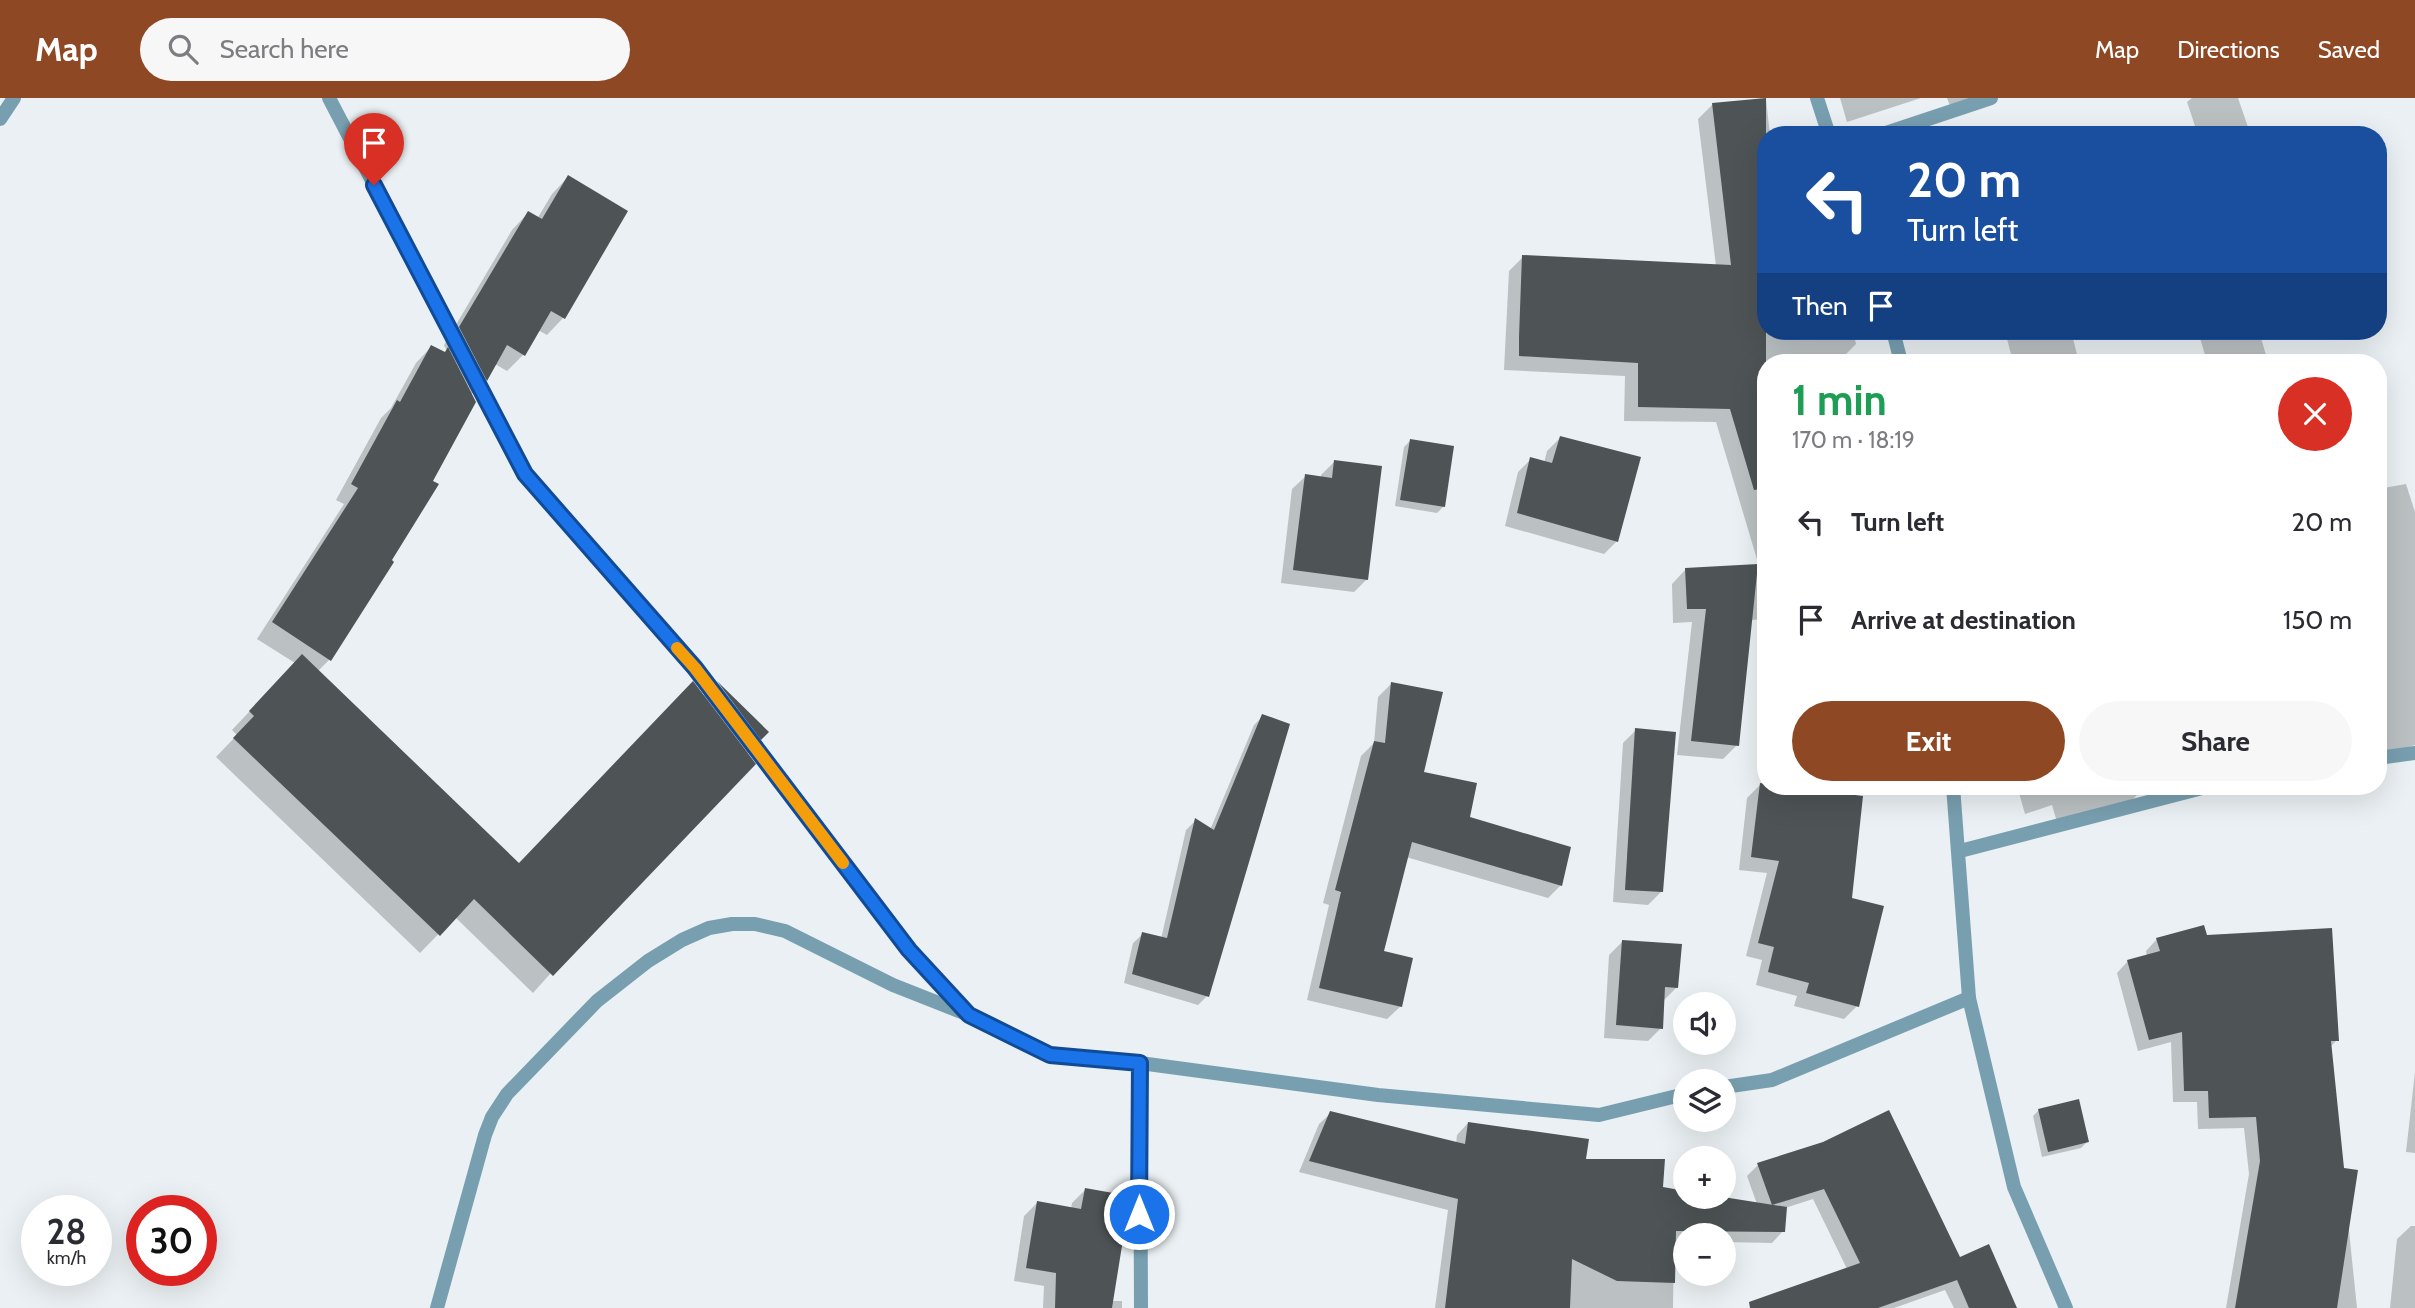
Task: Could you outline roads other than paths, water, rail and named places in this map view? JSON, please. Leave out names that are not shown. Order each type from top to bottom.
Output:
[{"type":"street","points":[[0,119],[13,98]]},
{"type":"street","points":[[329,98],[525,474],[695,668],[909,950],[969,1015]]},
{"type":"street","points":[[1817,98],[1826,126]]},
{"type":"street","points":[[1907,126],[1991,98]]},
{"type":"street","points":[[2387,757],[2415,753]]},
{"type":"street","points":[[1954,795],[1969,998],[2014,1187],[2066,1308]]},
{"type":"street","points":[[1960,851],[2175,795]]},
{"type":"street","points":[[437,1308],[485,1135],[492,1117],[507,1094],[597,1001],[648,961],[682,940],[709,928],[732,924],[755,924],[785,931],[893,985],[969,1015],[1050,1055],[1140,1063],[1378,1095],[1599,1115],[1673,1097]]},
{"type":"street","points":[[1736,1085],[1772,1080],[1969,998]]},
{"type":"street","points":[[1140,1063],[1141,1308]]}]
